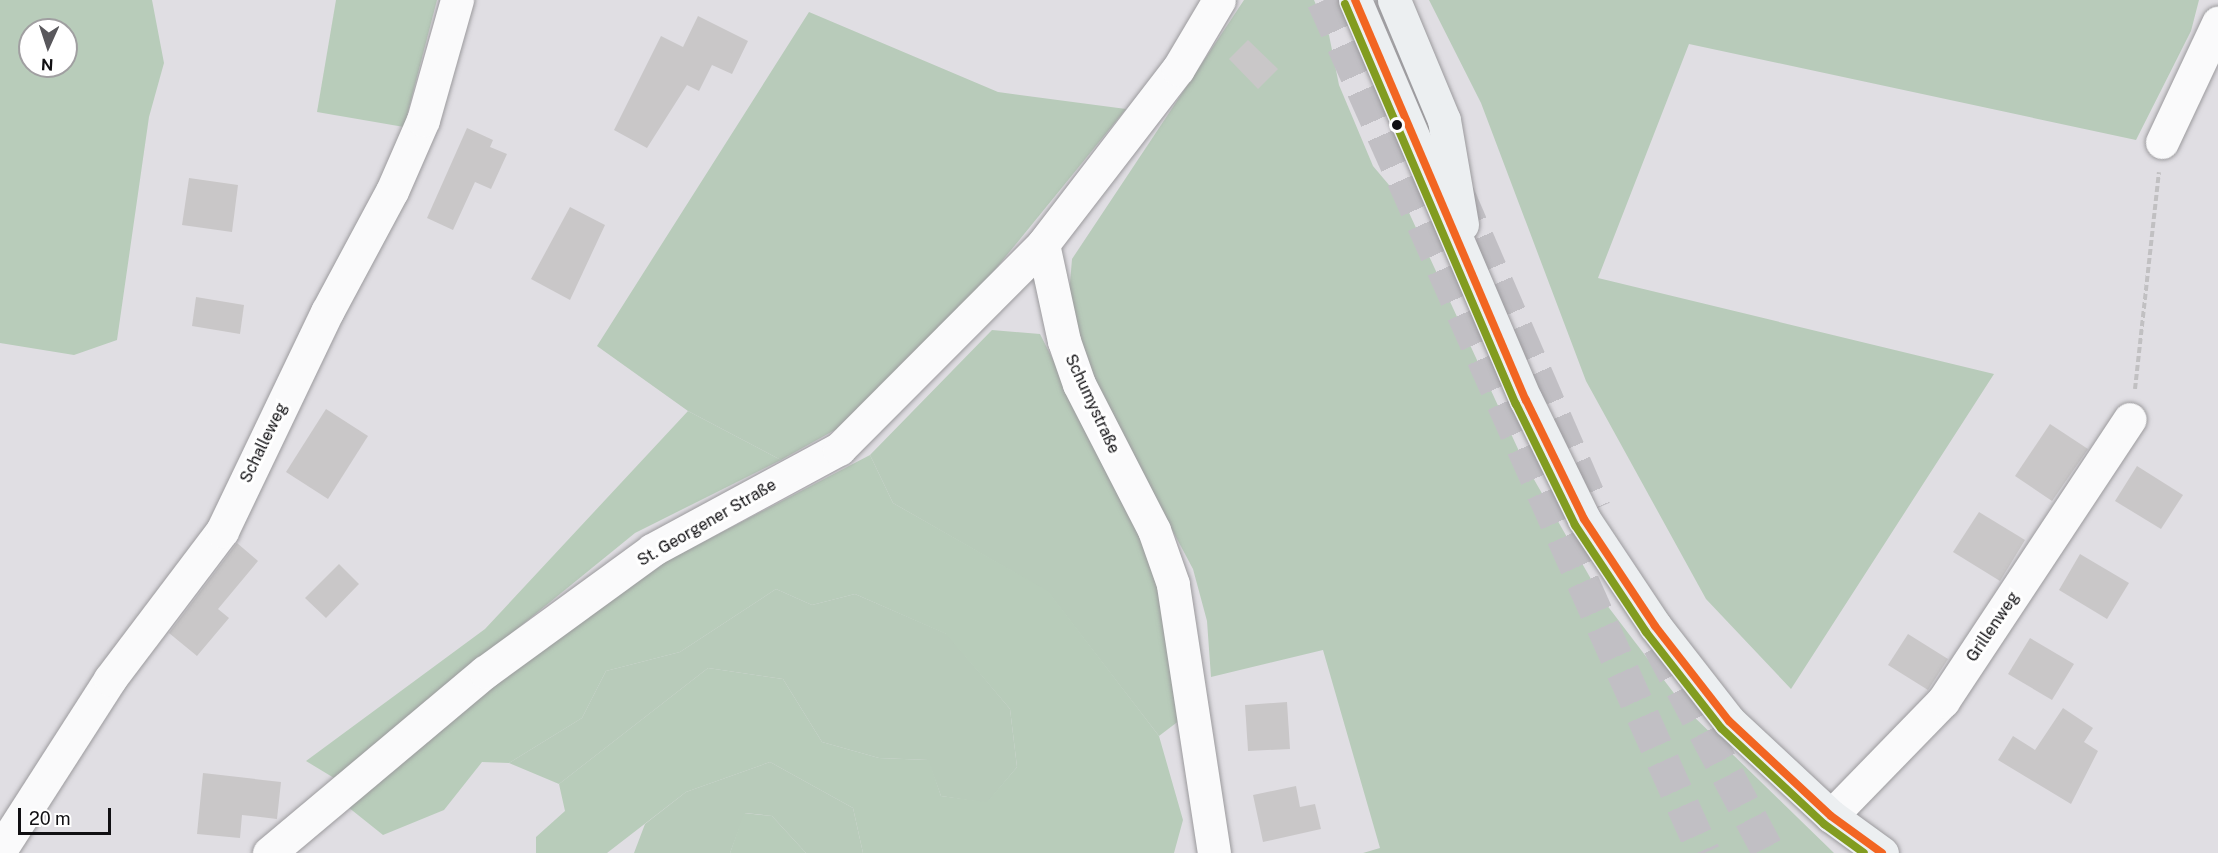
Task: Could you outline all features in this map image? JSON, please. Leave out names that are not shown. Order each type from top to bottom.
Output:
[{"type":"main road","points":[[1355,0],[1466,259],[1584,519],[1655,626],[1729,721],[1831,816],[1882,853]]},
{"type":"main road","points":[[1394,0],[1444,120],[1466,259]]},
{"type":"street","name":"Schalleweg","points":[[0,849],[110,679],[222,531],[327,312],[392,191],[423,120],[457,0]]},
{"type":"street","points":[[1043,244],[1178,69],[1219,0]]},
{"type":"street","points":[[2162,142],[2218,23]]},
{"type":"street","name":"St. Georgener Straße","points":[[269,853],[485,672],[652,550],[839,449],[1043,244]]},
{"type":"street","name":"Schumystraße","points":[[1043,244],[1064,341],[1079,384],[1154,530],[1173,584],[1214,853]]},
{"type":"street","name":"Grillenweg","points":[[1831,816],[1943,701],[2132,411]]},
{"type":"street","points":[[0,849],[13,853]]},
{"type":"street","points":[[0,849],[22,853]]},
{"type":"path","points":[[2132,411],[2162,142]]},
{"type":"green space","points":[[0,0],[152,0],[164,63],[149,117],[117,340],[74,355],[0,343]]},
{"type":"green space","points":[[336,0],[437,0],[404,127],[317,112]]},
{"type":"green space","points":[[1244,0],[1314,0],[1329,35],[1339,85],[1373,166],[1405,204],[1524,462],[1603,600],[1686,709],[1834,853],[1363,853],[1380,848],[1323,650],[1211,677],[1207,621],[1193,569],[1080,357],[1068,307],[1072,259]]},
{"type":"green space","points":[[1429,0],[2199,0],[2191,31],[2136,140],[1689,44],[1598,278],[1994,374],[1791,689],[1706,599],[1586,381],[1481,103]]},
{"type":"green space","points":[[809,12],[998,92],[1126,109],[989,277],[851,421],[781,460],[688,411],[597,346]]},
{"type":"green space","points":[[992,330],[1040,334],[1141,534],[1169,625],[1180,720],[1159,736],[1048,592],[893,503],[870,455]]},
{"type":"green space","points":[[688,411],[781,460],[635,533],[334,778],[306,761],[485,629]]},
{"type":"green space","points":[[870,455],[893,503],[1048,591],[1159,736],[1183,820],[1174,853],[863,853],[853,808],[770,762],[686,792],[607,853],[536,853],[536,837],[565,811],[559,784],[708,668],[783,679],[822,742],[879,758],[929,760],[941,796],[987,802],[1017,767],[1010,709],[946,634],[855,594],[812,605],[776,589],[680,652],[606,671],[582,718],[509,763],[482,762],[444,810],[383,835],[348,807],[495,684],[667,561]]},
{"type":"green space","points":[[776,589],[812,605],[855,594],[947,634],[1010,709],[1017,767],[987,803],[941,796],[928,760],[879,758],[822,742],[783,679],[708,668],[559,784],[509,763],[582,718],[606,671],[680,652]]},
{"type":"green space","points":[[770,762],[853,808],[863,853],[806,853],[772,816],[745,813],[730,853],[634,853],[645,824],[686,792]]},
{"type":"green space","points":[[744,813],[772,816],[806,853],[730,853]]},
{"type":"building","points":[[698,16],[748,41],[732,74],[712,65],[699,91],[687,85],[647,148],[614,130],[661,36],[683,47]]},
{"type":"building","points":[[1248,40],[1278,69],[1258,89],[1229,59]]},
{"type":"building","points":[[467,128],[493,140],[490,147],[507,154],[491,189],[475,182],[453,230],[427,218]]},
{"type":"building","points":[[189,178],[238,185],[232,232],[182,225]]},
{"type":"building","points":[[570,207],[605,225],[570,300],[531,279]]},
{"type":"building","points":[[196,297],[244,305],[240,334],[192,326]]},
{"type":"building","points":[[326,409],[368,436],[328,499],[286,472]]},
{"type":"building","points":[[2050,424],[2088,449],[2052,501],[2015,476]]},
{"type":"building","points":[[2137,466],[2183,495],[2161,529],[2115,501]]},
{"type":"building","points":[[1979,512],[2025,540],[2000,581],[1953,552]]},
{"type":"building","points":[[237,543],[258,561],[218,609],[229,618],[197,656],[169,633]]},
{"type":"building","points":[[2080,554],[2129,583],[2107,619],[2059,590]]},
{"type":"building","points":[[339,564],[359,584],[326,618],[305,598]]},
{"type":"building","points":[[1908,634],[1948,659],[1928,690],[1888,665]]},
{"type":"building","points":[[2030,638],[2074,664],[2052,700],[2008,674]]},
{"type":"building","points":[[1287,702],[1290,749],[1248,751],[1245,705]]},
{"type":"building","points":[[2063,708],[2093,728],[2084,742],[2098,751],[2071,804],[1998,760],[2013,736],[2035,750]]},
{"type":"building","points":[[203,773],[281,782],[277,819],[242,815],[240,838],[197,834]]},
{"type":"building","points":[[1296,786],[1300,807],[1315,804],[1321,829],[1263,842],[1253,795]]},
{"type":"tunnel","points":[[1323,0],[1704,853]]},
{"type":"tunnel","points":[[1375,0],[1432,132]]},
{"type":"tunnel","points":[[1458,193],[1595,509]]},
{"type":"tunnel","points":[[1659,645],[1769,853]]},
{"type":"transit line","points":[[1355,0],[1526,400],[1584,519],[1655,626],[1729,721],[1831,816],[1882,853]]},
{"type":"transit line","points":[[1345,4],[1516,404],[1575,525],[1646,632],[1721,728],[1824,824],[1864,853]]}]
